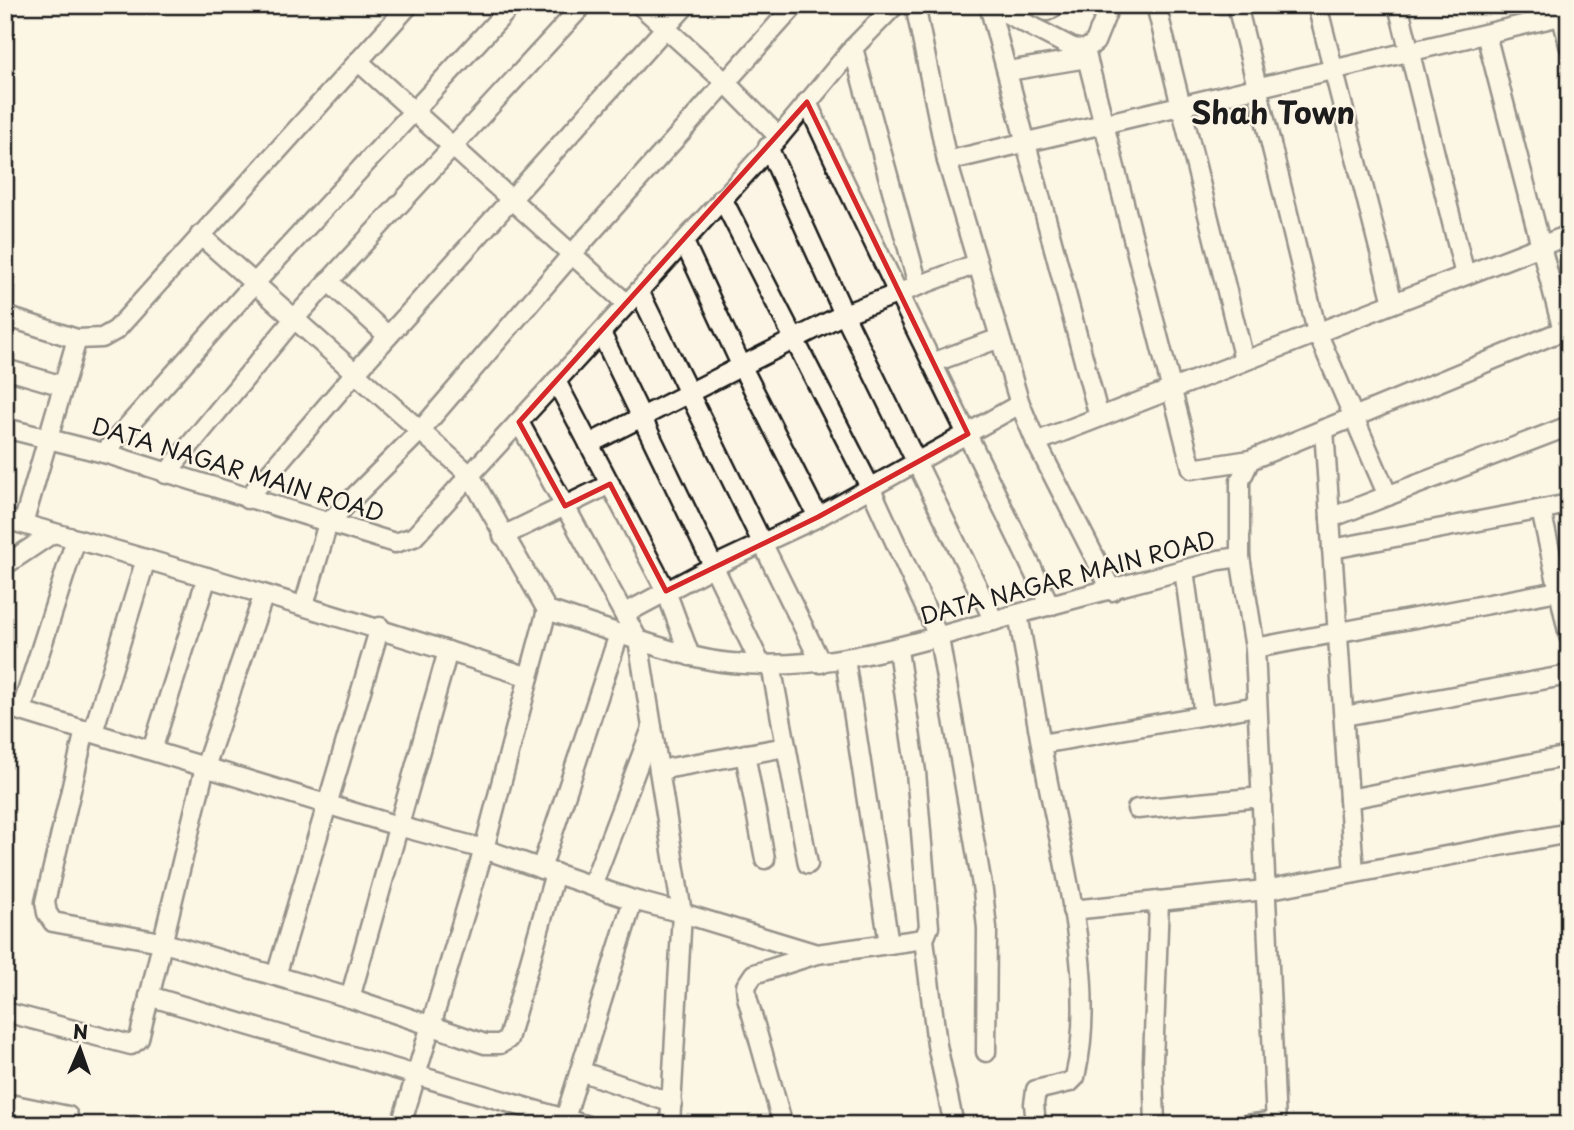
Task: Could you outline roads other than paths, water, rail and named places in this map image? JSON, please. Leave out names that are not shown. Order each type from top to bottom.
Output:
[{"type":"street","points":[[5,316],[77,339],[102,338],[116,330],[409,5]]},
{"type":"street","points":[[104,453],[254,284],[512,5]]},
{"type":"street","points":[[166,474],[294,319],[451,145],[583,5]]},
{"type":"street","points":[[640,5],[724,81],[774,142],[844,314],[994,621]]},
{"type":"street","points":[[247,499],[355,373],[513,201],[686,5]]},
{"type":"street","points":[[304,605],[328,523],[420,431],[724,81],[795,5]]},
{"type":"street","name":"DATA NAGAR MAIN ROAD","points":[[6,431],[48,438],[104,453],[384,542],[406,541],[414,537],[633,298],[774,142],[853,48],[895,5]]},
{"type":"street","points":[[915,5],[947,160],[1020,404],[1036,442],[1112,591]]},
{"type":"street","points":[[990,5],[1086,54],[1106,123],[1192,469],[1250,460],[1566,329],[1541,246],[1486,34]]},
{"type":"street","points":[[990,5],[1099,416]]},
{"type":"street","points":[[1035,5],[1047,11],[1057,5]]},
{"type":"street","points":[[1007,71],[1086,54],[1096,42],[1110,5]]},
{"type":"street","points":[[1156,5],[1244,360]]},
{"type":"street","points":[[1237,5],[1317,332],[1388,496]]},
{"type":"street","points":[[1317,5],[1393,303]]},
{"type":"street","points":[[1398,5],[1465,275]]},
{"type":"street","points":[[947,160],[1486,34],[1563,12],[1569,45]]},
{"type":"street","points":[[853,48],[918,285]]},
{"type":"street","points":[[358,61],[572,254],[633,298],[690,393],[821,663]]},
{"type":"street","points":[[807,102],[896,294],[968,434],[1050,606]]},
{"type":"street","points":[[722,198],[871,489],[939,638],[983,891],[987,928],[986,1052]]},
{"type":"street","points":[[200,235],[470,475],[547,610],[484,849],[416,1074],[407,1123]]},
{"type":"street","points":[[1036,442],[1569,235]]},
{"type":"street","points":[[684,242],[742,367],[818,517]]},
{"type":"street","points":[[589,444],[844,314],[976,264]]},
{"type":"street","points":[[328,281],[388,336]]},
{"type":"street","points":[[601,333],[714,566],[766,665],[786,747],[808,864]]},
{"type":"street","points":[[932,363],[1000,338]]},
{"type":"street","points":[[23,524],[77,339]]},
{"type":"street","points":[[5,369],[63,386]]},
{"type":"street","points":[[556,381],[666,592],[690,656]]},
{"type":"street","points":[[624,614],[714,566],[871,489],[1020,404]]},
{"type":"street","points":[[519,422],[638,640],[682,913],[670,1125]]},
{"type":"street","points":[[1330,518],[1569,426]]},
{"type":"street","points":[[1324,429],[1354,873]]},
{"type":"street","name":"DATA NAGAR MAIN ROAD","points":[[547,610],[690,656],[766,665],[821,663],[898,650],[1018,614],[1240,557],[1240,481],[1250,460]]},
{"type":"street","points":[[503,536],[610,484]]},
{"type":"street","points":[[1332,549],[1569,505]]},
{"type":"street","points":[[1541,510],[1564,590],[1569,636]]},
{"type":"street","points":[[5,519],[207,577],[263,597],[304,605],[380,627],[529,677]]},
{"type":"street","points":[[5,565],[53,533]]},
{"type":"street","points":[[76,539],[13,709],[398,826],[484,849],[633,900],[817,954]]},
{"type":"street","points":[[1240,557],[1255,648],[1276,1123],[1247,1125]]},
{"type":"street","points":[[146,559],[89,731],[50,875],[45,902],[47,913],[53,922],[161,942],[349,998],[485,1044],[500,1044],[508,1039],[548,871],[619,634]]},
{"type":"street","points":[[1184,570],[1204,715]]},
{"type":"street","points":[[152,750],[207,577]]},
{"type":"street","points":[[1255,648],[1564,590]]},
{"type":"street","points":[[5,1012],[131,1045],[141,1034],[205,767],[263,597]]},
{"type":"street","points":[[1018,614],[1072,910],[1085,1017],[1077,1070],[1070,1082],[1036,1090],[1036,1125]]},
{"type":"street","points":[[276,976],[380,627]]},
{"type":"street","points":[[898,650],[916,772],[930,915],[924,939],[937,1045],[954,1125]]},
{"type":"street","points":[[349,998],[448,651]]},
{"type":"street","points":[[845,659],[889,944]]},
{"type":"street","points":[[1344,716],[1569,675]]},
{"type":"street","points":[[1041,744],[1257,706]]},
{"type":"street","points":[[592,886],[652,728]]},
{"type":"street","points":[[659,769],[786,747]]},
{"type":"street","points":[[745,754],[765,859]]},
{"type":"street","points":[[1349,799],[1569,757]]},
{"type":"street","points":[[1138,809],[1262,797]]},
{"type":"street","points":[[1072,910],[1265,890],[1569,833]]},
{"type":"street","points":[[564,1122],[633,900]]},
{"type":"street","points":[[1155,1125],[1153,1061],[1159,901]]},
{"type":"street","points":[[783,1125],[746,986],[754,974],[817,954],[924,939]]},
{"type":"street","points":[[149,996],[416,1074],[564,1122],[585,1125]]},
{"type":"street","points":[[580,1071],[672,1103]]},
{"type":"street","points":[[5,1103],[68,1116]]},
{"type":"district","name":"Shah Town","points":[[1273,114]]}]
